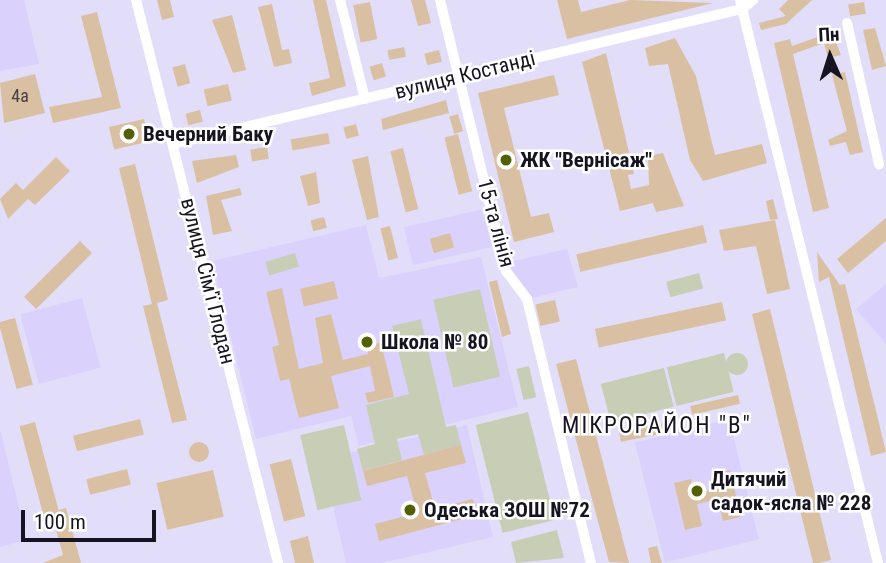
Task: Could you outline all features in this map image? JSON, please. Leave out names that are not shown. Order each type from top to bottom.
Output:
[{"type":"street","name":"вулиця Сім'ї Глодан","points":[[136,0],[278,563]]},
{"type":"street","points":[[340,0],[365,99]]},
{"type":"street","name":"15-та лінія","points":[[440,0],[506,271],[527,299],[591,563]]},
{"type":"street","name":"вулиця Костанді","points":[[173,145],[459,77],[753,0]]},
{"type":"street","points":[[741,5],[878,563]]},
{"type":"street","points":[[847,23],[879,164]]},
{"type":"shaded area","points":[[0,0],[24,0],[39,64],[0,71]]},
{"type":"shaded area","points":[[483,209],[492,247],[413,265],[404,227]]},
{"type":"shaded area","name":"Школа № 80","points":[[366,225],[379,278],[481,257],[518,407],[359,446],[351,416],[256,439],[212,261]]},
{"type":"shaded area","points":[[567,249],[578,287],[527,299],[504,263]]},
{"type":"shaded area","points":[[886,284],[886,344],[856,309]]},
{"type":"shaded area","points":[[82,298],[101,368],[39,384],[20,315]]},
{"type":"shaded area","name":"Дитячий садок-ясла № 228","points":[[729,419],[759,539],[665,563],[635,442]]},
{"type":"shaded area","name":"Одеська ЗОШ №72","points":[[467,425],[493,537],[382,563],[346,563],[322,459]]},
{"type":"shaded area","points":[[0,429],[27,540],[0,547]]},
{"type":"green space","points":[[295,253],[299,266],[269,275],[265,262]]},
{"type":"green space","points":[[699,273],[703,288],[670,297],[666,282]]},
{"type":"green space","points":[[480,289],[500,377],[453,387],[433,300]]},
{"type":"green space","points":[[421,319],[446,427],[456,425],[461,445],[424,455],[418,434],[397,439],[402,460],[363,471],[357,449],[375,444],[366,405],[409,394],[392,326]]},
{"type":"green space","points":[[724,353],[734,392],[676,406],[667,367]]},
{"type":"green space","points":[[737,353],[745,356],[748,364],[745,372],[737,375],[729,372],[726,364],[729,356]]},
{"type":"green space","points":[[529,366],[536,397],[524,400],[516,369]]},
{"type":"green space","points":[[664,368],[674,407],[611,423],[601,384]]},
{"type":"green space","points":[[528,412],[555,520],[502,533],[476,425]]},
{"type":"green space","points":[[344,425],[361,500],[317,510],[300,435]]},
{"type":"green space","points":[[557,530],[564,558],[516,563],[511,542]]},
{"type":"building","points":[[157,0],[170,0],[174,17],[162,20]]},
{"type":"building","points":[[313,0],[326,0],[346,86],[312,96],[309,83],[330,78]]},
{"type":"building","points":[[411,0],[425,0],[431,23],[418,26]]},
{"type":"building","points":[[557,0],[578,0],[581,12],[630,0],[713,3],[567,39]]},
{"type":"building","points":[[788,0],[812,0],[786,24],[761,30],[759,23],[786,16],[779,9]]},
{"type":"building","points":[[370,2],[377,39],[361,43],[353,5]]},
{"type":"building","points":[[864,2],[866,14],[850,16],[848,5]]},
{"type":"building","points":[[272,4],[282,50],[289,49],[292,63],[274,67],[258,7]]},
{"type":"building","points":[[97,12],[121,108],[53,123],[49,107],[102,97],[81,16]]},
{"type":"building","points":[[232,15],[246,70],[233,73],[212,20]]},
{"type":"building","points":[[875,28],[886,66],[872,70],[863,30]]},
{"type":"building","points":[[832,32],[841,55],[828,58],[824,43],[793,54],[829,208],[813,212],[774,43],[790,39],[792,46]]},
{"type":"building","points":[[675,38],[696,76],[715,155],[762,144],[767,163],[703,181],[690,160],[668,64],[649,66],[645,48]]},
{"type":"building","points":[[404,47],[406,57],[389,60],[387,50]]},
{"type":"building","points":[[439,50],[442,62],[427,65],[424,54]]},
{"type":"building","points":[[606,53],[634,174],[628,175],[631,189],[649,185],[648,156],[663,153],[684,206],[656,212],[653,203],[620,211],[582,62]]},
{"type":"building","points":[[382,63],[386,76],[374,80],[370,67]]},
{"type":"building","points":[[185,64],[190,83],[178,87],[172,67]]},
{"type":"building","points":[[845,72],[863,152],[850,155],[846,142],[830,146],[828,140],[847,131],[832,75]]},
{"type":"building","points":[[35,74],[45,113],[4,123],[0,83]]},
{"type":"building","name":"ЖК \"Вернісаж\"","points":[[554,75],[559,95],[504,108],[531,217],[549,213],[554,232],[514,242],[478,93]]},
{"type":"building","points":[[228,84],[232,101],[207,106],[204,90]]},
{"type":"building","points":[[446,100],[449,113],[383,130],[381,119]]},
{"type":"building","points":[[200,110],[203,122],[188,125],[185,114]]},
{"type":"building","points":[[458,114],[463,131],[454,134],[449,116]]},
{"type":"building","name":"Вечерний Баку","points":[[144,119],[149,141],[114,150],[109,127]]},
{"type":"building","points":[[356,124],[359,136],[346,139],[343,127]]},
{"type":"building","points":[[328,133],[330,144],[292,150],[291,140]]},
{"type":"building","points":[[458,134],[472,191],[459,195],[444,137]]},
{"type":"building","points":[[267,147],[269,159],[252,162],[250,150]]},
{"type":"building","points":[[403,148],[418,209],[406,212],[390,151]]},
{"type":"building","points":[[236,155],[239,167],[197,183],[192,161]]},
{"type":"building","points":[[368,156],[379,217],[367,220],[352,160]]},
{"type":"building","points":[[56,157],[70,171],[35,205],[28,199],[8,219],[0,199],[16,183],[23,190]]},
{"type":"building","points":[[135,164],[168,300],[157,303],[187,420],[172,423],[143,306],[152,304],[119,168]]},
{"type":"building","points":[[316,172],[320,203],[308,206],[300,176]]},
{"type":"building","points":[[240,188],[242,195],[221,200],[232,231],[213,235],[206,196]]},
{"type":"building","points":[[773,199],[778,219],[770,220],[766,201]]},
{"type":"building","points":[[324,217],[327,228],[313,231],[310,221]]},
{"type":"building","points":[[886,218],[886,241],[848,273],[837,259]]},
{"type":"building","points":[[775,220],[790,289],[767,294],[756,246],[724,251],[719,230]]},
{"type":"building","points":[[703,225],[707,243],[580,272],[576,254]]},
{"type":"building","points":[[390,226],[398,258],[388,260],[380,228]]},
{"type":"building","points":[[450,233],[454,247],[434,253],[430,239]]},
{"type":"building","points":[[80,241],[92,253],[36,309],[24,297]]},
{"type":"building","points":[[817,252],[840,285],[845,284],[886,452],[871,456],[829,277],[819,282]]},
{"type":"building","points":[[497,280],[511,334],[502,337],[489,282]]},
{"type":"building","points":[[334,281],[338,299],[304,306],[300,289]]},
{"type":"building","points":[[282,288],[299,369],[323,363],[315,318],[331,314],[343,360],[368,354],[367,346],[381,342],[394,397],[368,403],[365,393],[375,391],[370,366],[331,376],[339,408],[299,418],[289,379],[280,381],[272,347],[279,345],[266,292]]},
{"type":"building","points":[[555,300],[560,321],[540,326],[536,304]]},
{"type":"building","points":[[722,302],[726,321],[599,348],[595,329]]},
{"type":"building","points":[[770,309],[831,560],[819,563],[813,563],[752,314]]},
{"type":"building","points":[[15,318],[33,385],[16,389],[0,328],[0,322]]},
{"type":"building","points":[[576,359],[629,563],[609,562],[556,364]]},
{"type":"building","points":[[738,395],[740,404],[692,415],[690,406]]},
{"type":"building","points":[[140,419],[144,435],[77,451],[73,436]]},
{"type":"building","points":[[675,421],[677,431],[621,442],[619,432]]},
{"type":"building","points":[[35,422],[59,510],[43,514],[20,426]]},
{"type":"building","points":[[199,442],[206,445],[209,452],[206,459],[199,462],[192,459],[189,452],[192,445]]},
{"type":"building","points":[[461,445],[466,463],[425,473],[435,509],[473,499],[477,515],[379,541],[375,524],[417,513],[407,476],[367,486],[363,471]]},
{"type":"building","points":[[291,459],[305,516],[284,522],[270,464]]},
{"type":"building","points":[[127,469],[131,485],[90,495],[86,479]]},
{"type":"building","points":[[213,470],[224,517],[167,530],[156,483]]},
{"type":"building","points":[[730,470],[741,517],[723,521],[718,499],[697,504],[702,526],[685,530],[674,483],[691,479],[694,494],[716,489],[712,474]]},
{"type":"building","points":[[66,508],[81,563],[43,563],[63,555],[51,512]]},
{"type":"building","points":[[308,536],[314,563],[295,563],[290,541]]},
{"type":"building","points":[[657,546],[662,563],[651,563],[648,548]]},
{"type":"place","name":"Вечерний Баку","points":[[129,134]]},
{"type":"place","name":"ЖК \"Вернісаж\"","points":[[506,160]]},
{"type":"place","name":"Школа № 80","points":[[367,342]]},
{"type":"place","name":"Дитячий садок-ясла № 228","points":[[697,491]]},
{"type":"place","name":"Одеська ЗОШ №72","points":[[410,510]]},
{"type":"district","name":"МІКРОРАЙОН \"В\"","points":[[657,426]]}]
